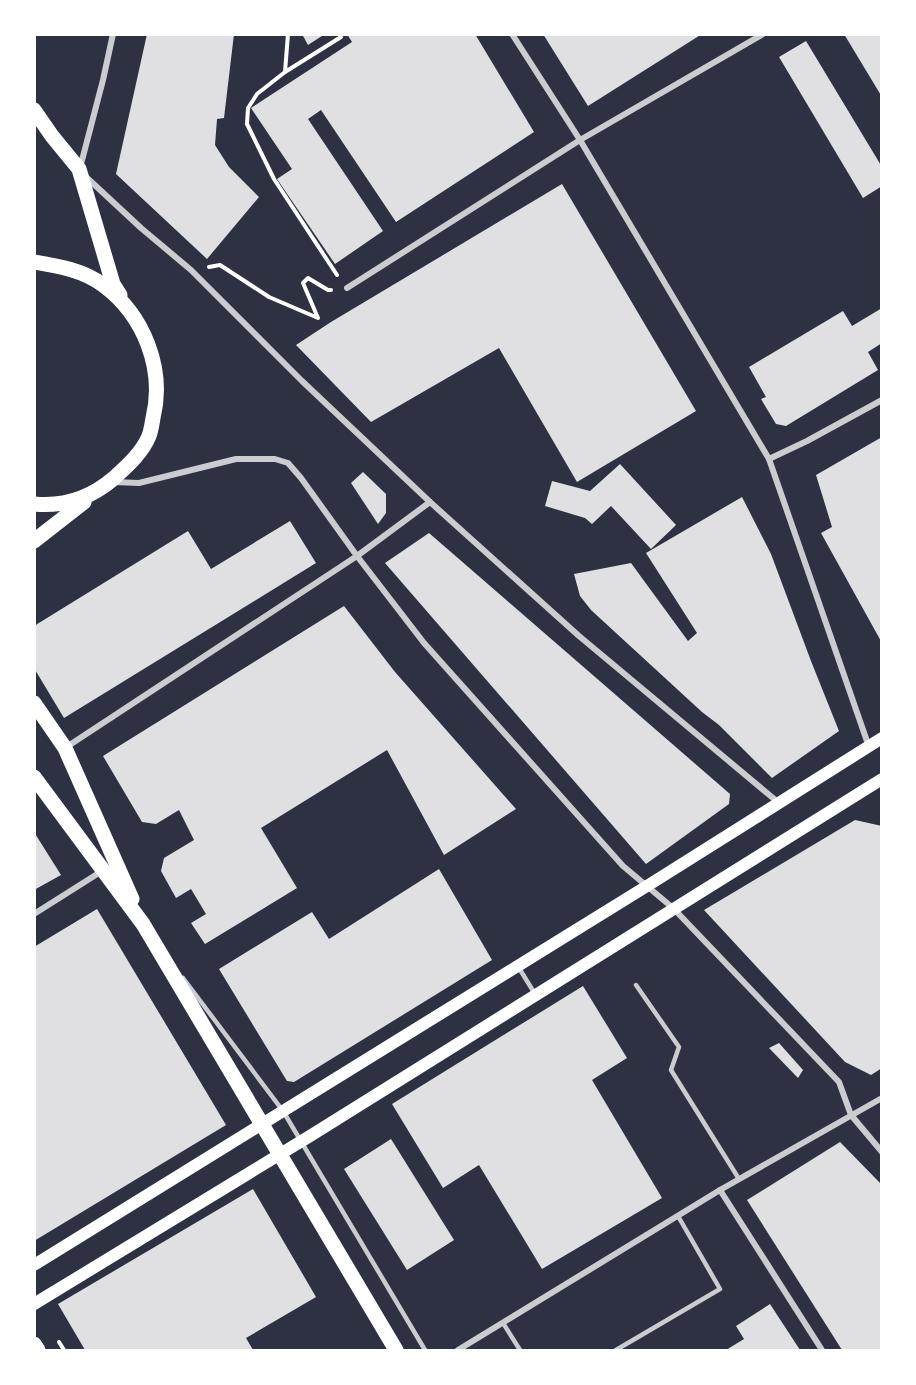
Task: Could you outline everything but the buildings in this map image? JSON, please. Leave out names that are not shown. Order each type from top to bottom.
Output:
[{"type":"main road","points":[[34,110],[80,169],[113,284],[147,340],[156,371],[156,404],[149,436],[133,461],[110,482],[34,541]]},
{"type":"main road","points":[[34,129],[52,136]]},
{"type":"main road","points":[[34,262],[68,267],[102,284],[130,312]]},
{"type":"main road","points":[[34,504],[65,504],[91,495]]},
{"type":"main road","points":[[34,703],[64,748],[143,924]]},
{"type":"main road","points":[[34,1265],[882,738]]},
{"type":"main road","points":[[34,777],[143,924],[396,1350]]},
{"type":"main road","points":[[34,1304],[882,779]]},
{"type":"main road","points":[[34,1344],[38,1350]]},
{"type":"street","points":[[114,34],[80,169],[134,222],[191,270],[302,381],[430,502],[579,636],[779,803]]},
{"type":"street","points":[[512,34],[580,140],[769,459],[869,747]]},
{"type":"street","points":[[347,288],[580,140],[763,34]]},
{"type":"street","points":[[769,459],[882,400]]},
{"type":"street","points":[[110,482],[139,483],[236,459],[275,459],[288,463],[302,478],[357,556],[424,643],[623,866],[673,908],[839,1082],[851,1115],[882,1152]]},
{"type":"street","points":[[64,748],[357,556],[430,502]]},
{"type":"street","points":[[34,914],[102,870]]},
{"type":"street","points":[[458,1350],[720,1190],[882,1098]]},
{"type":"street","points":[[720,1190],[822,1350]]},
{"type":"lane","points":[[143,924],[283,1111],[424,1350]]},
{"type":"lane","points":[[517,966],[535,994]]},
{"type":"lane","points":[[636,986],[680,1047],[670,1070],[739,1179]]},
{"type":"lane","points":[[616,1350],[720,1289],[678,1216]]},
{"type":"lane","points":[[503,1323],[520,1350]]},
{"type":"path","points":[[285,72],[288,34]]},
{"type":"path","points":[[191,270],[220,265],[269,297],[318,318],[303,283],[308,278],[328,290],[347,288],[274,179],[247,123],[248,108],[257,94],[285,72],[341,37]]},
{"type":"path","points":[[58,1341],[64,1350]]}]
